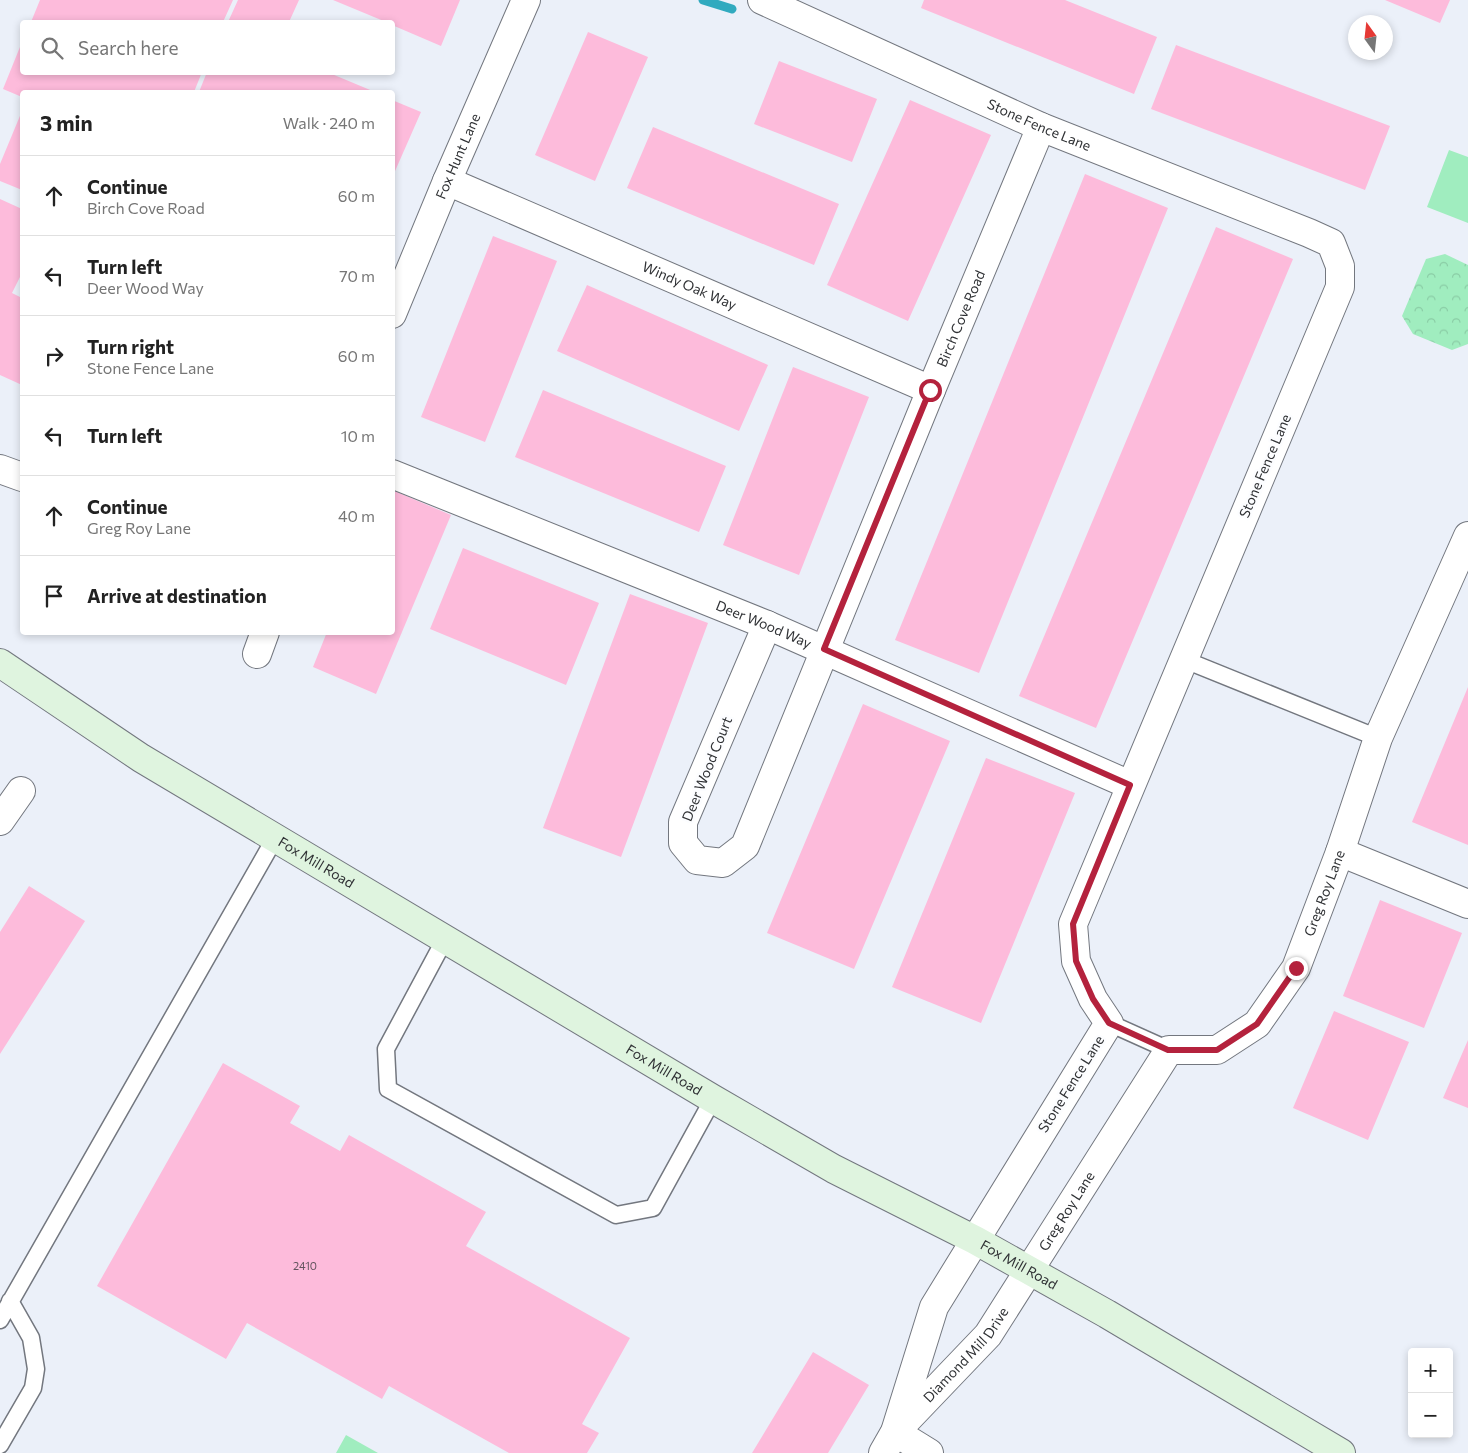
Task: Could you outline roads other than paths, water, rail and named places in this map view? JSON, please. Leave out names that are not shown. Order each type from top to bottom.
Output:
[{"type":"street","name":"Fox Hunt Lane","points":[[395,307],[446,181],[526,0]]},
{"type":"street","name":"Stone Fence Lane","points":[[762,0],[1041,127],[1331,243],[1340,266],[1340,287],[1073,924],[1076,961],[1093,999],[1109,1023],[975,1240]]},
{"type":"street","name":"Birch Cove Road","points":[[824,649],[930,390],[1041,127]]},
{"type":"street","name":"Windy Oak Way","points":[[446,181],[930,390]]},
{"type":"street","points":[[0,469],[20,476]]},
{"type":"street","name":"Deer Wood Way","points":[[395,475],[824,649],[1130,785]]},
{"type":"street","name":"Greg Roy Lane","points":[[1028,1270],[1168,1050],[1217,1050],[1257,1024],[1296,968],[1340,852],[1378,738],[1468,536]]},
{"type":"street","name":"Deer Wood Court","points":[[767,625],[684,822],[683,843],[697,860],[723,863],[745,846],[824,649]]},
{"type":"street","name":"Fox Mill Road","points":[[0,663],[141,758],[713,1099],[834,1169],[975,1240],[1107,1314],[1341,1453]]},
{"type":"street","points":[[0,821],[21,791]]},
{"type":"street","points":[[1340,852],[1468,904]]},
{"type":"street","name":"Diamond Mill Drive","points":[[889,1442],[932,1311],[975,1240]]},
{"type":"street","name":"Diamond Mill Drive","points":[[889,1442],[988,1335],[1028,1270]]},
{"type":"street","points":[[889,1442],[929,1453]]},
{"type":"lane","points":[[1184,660],[1378,738]]},
{"type":"lane","points":[[0,1320],[275,838]]},
{"type":"lane","points":[[445,939],[386,1049],[388,1090],[616,1215],[654,1208],[713,1099]]},
{"type":"lane","points":[[1109,1023],[1168,1050]]},
{"type":"lane","points":[[0,1445],[33,1388],[36,1369],[31,1338],[10,1301]]},
{"type":"waterway","points":[[703,0],[732,9]]}]
